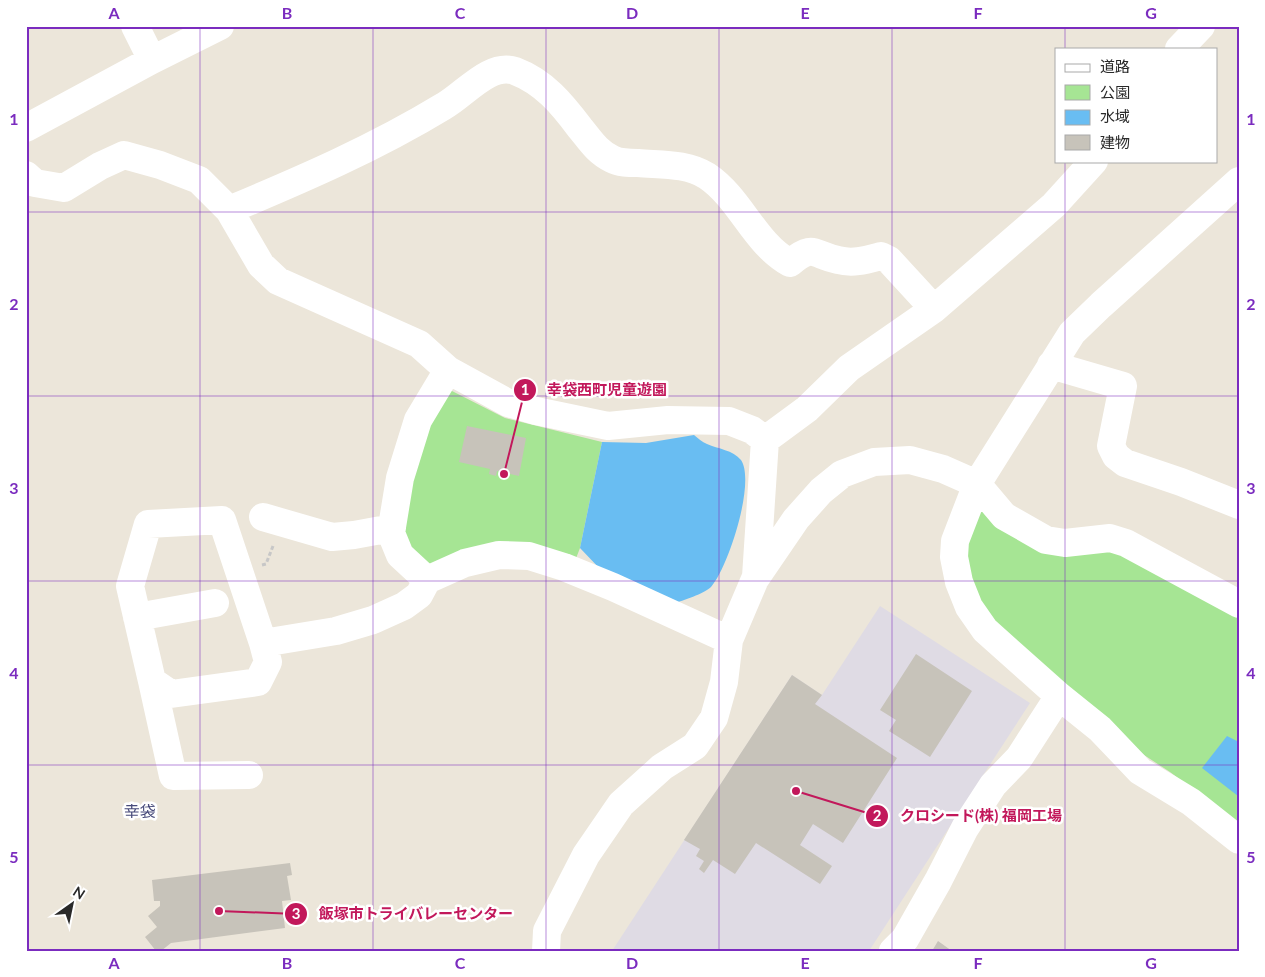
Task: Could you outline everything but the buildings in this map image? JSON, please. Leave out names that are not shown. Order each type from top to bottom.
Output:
[{"type":"street","points":[[136,26],[152,60]]},
{"type":"street","points":[[27,125],[220,26]]},
{"type":"street","points":[[1179,48],[1201,26]]},
{"type":"street","points":[[230,210],[339,163],[406,130],[456,99],[476,82],[495,70],[513,70],[542,86],[561,104],[599,152],[614,160],[630,163],[682,166],[705,175],[717,184],[757,233],[780,257],[790,263],[802,254],[814,251],[837,260],[857,262],[881,256],[890,260],[934,308]]},
{"type":"street","points":[[26,175],[35,183],[64,188],[100,166],[124,155],[160,164],[199,180],[230,210],[261,265],[278,281],[419,344],[448,370],[508,403],[536,411],[608,426],[668,420],[729,421],[752,430],[766,440]]},
{"type":"street","points":[[756,579],[766,440],[807,410],[849,368],[934,308],[1054,206],[1093,162]]},
{"type":"street","points":[[1239,181],[1100,305],[1072,333],[977,484],[955,541],[954,557],[958,582],[969,607],[985,630],[1059,696],[1100,729],[1140,771],[1191,802],[1239,840]]},
{"type":"street","points":[[1052,365],[1123,386],[1111,446],[1116,456],[1125,463],[1181,482],[1239,505]]},
{"type":"street","points":[[427,580],[400,555],[391,533],[400,478],[418,420],[448,370]]},
{"type":"street","points":[[546,951],[546,931],[586,855],[621,804],[662,767],[695,746],[714,718],[724,682],[729,640],[756,579],[796,519],[821,491],[842,474],[874,462],[910,460],[943,469],[977,484],[1004,516],[1046,540],[1065,543],[1110,538],[1126,543],[1239,604]]},
{"type":"street","points":[[272,519],[332,537],[354,536],[392,528]]},
{"type":"street","points":[[152,680],[171,694],[258,682],[268,662],[222,520],[148,524],[130,586],[173,776],[249,775]]},
{"type":"street","points":[[263,643],[336,631],[372,620],[404,606],[419,595],[427,580],[466,563],[499,555],[528,556],[564,566],[613,586],[729,640]]},
{"type":"street","points":[[137,617],[216,603]]},
{"type":"street","points":[[893,951],[905,939],[934,889],[965,828],[993,785],[1019,758],[1059,696]]},
{"type":"path","points":[[239,571],[266,564],[272,519]]},
{"type":"shaded area","points":[[880,606],[1030,703],[869,951],[612,951],[792,675],[822,695]]},
{"type":"green space","points":[[452,391],[505,418],[602,442],[580,548],[575,561],[551,549],[519,542],[495,545],[437,566],[421,562],[403,535],[403,507],[426,427],[443,392]]},
{"type":"green space","points":[[979,498],[1002,523],[1106,542],[1239,612],[1239,824],[1170,772],[1144,755],[998,630],[982,611],[963,560]]},
{"type":"water","points":[[694,435],[705,443],[730,452],[741,460],[745,471],[743,505],[725,562],[711,587],[708,590],[673,604],[601,570],[580,548],[602,442],[646,443]]},
{"type":"water","points":[[1227,736],[1239,742],[1238,796],[1202,768]]},
{"type":"place","name":"幸袋西町児童遊園","points":[[504,474]]},
{"type":"place","name":"クロシード(株) 福岡工場","points":[[796,791]]},
{"type":"place","name":"飯塚市トライバレーセンター","points":[[219,911]]},
{"type":"district","name":"幸袋","points":[[140,811]]}]
